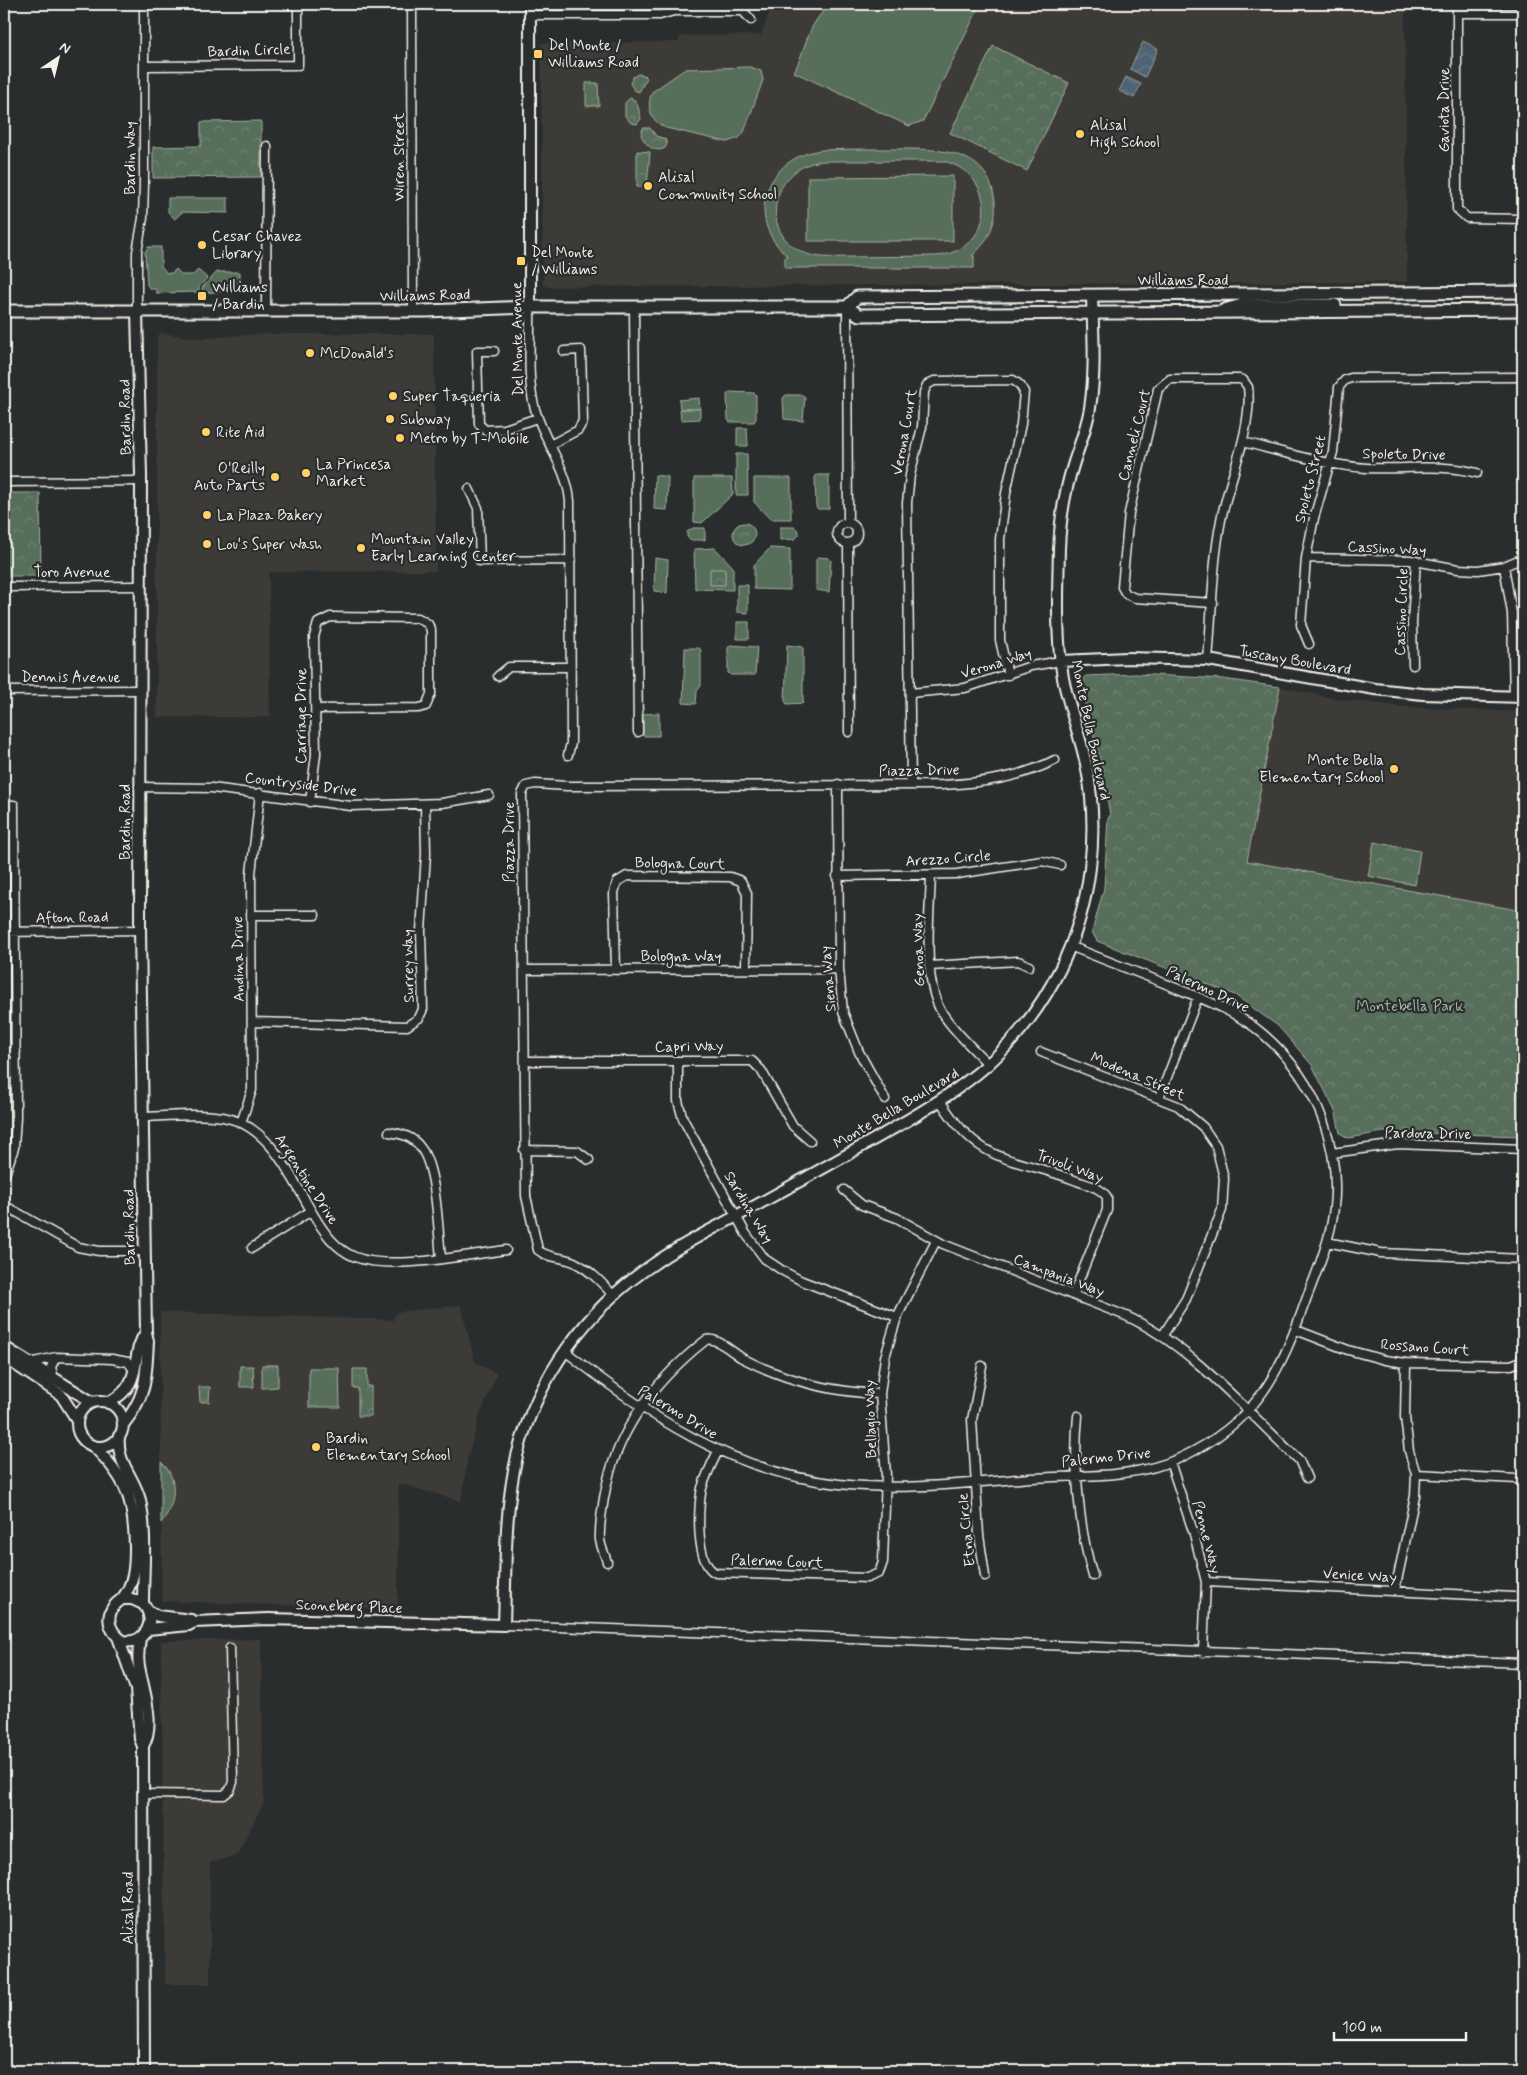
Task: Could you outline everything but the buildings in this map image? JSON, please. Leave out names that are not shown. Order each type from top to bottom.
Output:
[{"type":"main road","name":"Williams Road","points":[[847,307],[857,297],[1523,292]]},
{"type":"main road","points":[[1208,314],[1242,305],[1366,304],[1374,293]]},
{"type":"main road","name":"Williams Road","points":[[4,311],[413,311],[530,307],[847,307],[859,315],[1208,314],[1523,310]]},
{"type":"street","name":"Bardin Way","points":[[137,311],[137,252],[143,218],[144,183],[144,4]]},
{"type":"street","name":"Bardin Circle","points":[[144,66],[298,65],[298,4]]},
{"type":"street","name":"Wiren Street","points":[[412,4],[413,311]]},
{"type":"street","name":"Del Monte Avenue","points":[[530,4],[531,388],[538,418],[562,468],[569,490],[571,743],[568,755]]},
{"type":"street","name":"Gaviota Drive","points":[[1457,4],[1457,206],[1461,215],[1472,219],[1523,219]]},
{"type":"street","points":[[530,15],[660,15],[674,11],[743,11],[751,20]]},
{"type":"street","points":[[1457,13],[1523,13]]},
{"type":"street","points":[[266,311],[267,146]]},
{"type":"street","name":"Monte Bella Boulevard","points":[[504,1625],[509,1510],[514,1470],[534,1408],[565,1351],[586,1323],[613,1295],[656,1262],[941,1102],[989,1065],[1012,1042],[1031,1017],[1052,985],[1070,946],[1088,882],[1092,814],[1087,770],[1067,696],[1061,660],[1060,530],[1066,491],[1090,408],[1094,364],[1092,295]]},
{"type":"street","points":[[634,307],[638,732]]},
{"type":"street","points":[[847,307],[848,523]]},
{"type":"street","name":"Bardin Road","points":[[123,1425],[136,1409],[143,1393],[148,1340],[146,1332],[144,1251],[140,930],[139,690],[141,481],[137,311]]},
{"type":"street","points":[[550,445],[578,430],[583,421],[581,350],[564,351]]},
{"type":"street","points":[[494,351],[477,351],[479,424],[485,430],[506,429],[538,418]]},
{"type":"street","name":"Spoleto Street","points":[[1309,644],[1301,625],[1306,558],[1314,518],[1331,462],[1336,432],[1338,391],[1345,380],[1352,378],[1523,378]]},
{"type":"street","name":"Canneli Court","points":[[1208,660],[1221,519],[1230,479],[1243,442],[1248,391],[1243,380],[1170,379],[1161,384],[1129,513],[1122,587],[1126,594],[1135,598],[1212,603]]},
{"type":"street","name":"Verona Court","points":[[911,784],[908,485],[922,427],[924,392],[927,385],[934,381],[1013,380],[1020,385],[1024,392],[1021,424],[1006,493],[1000,538],[1000,640],[1008,674]]},
{"type":"street","name":"Spoleto Drive","points":[[1243,442],[1366,468],[1462,469],[1477,473]]},
{"type":"street","points":[[4,482],[141,481]]},
{"type":"street","points":[[469,489],[478,508],[480,561],[571,560]]},
{"type":"street","points":[[848,523],[853,525],[856,531],[854,539],[848,543],[839,539],[837,532],[839,526],[848,523]]},
{"type":"street","points":[[848,543],[849,732]]},
{"type":"street","name":"Cassino Way","points":[[1306,558],[1416,560],[1468,570],[1504,566],[1523,558]]},
{"type":"street","name":"Cassino Circle","points":[[1412,665],[1412,623],[1416,560]]},
{"type":"street","points":[[1504,566],[1510,594],[1518,697]]},
{"type":"street","name":"Toro Avenue","points":[[4,587],[140,586]]},
{"type":"street","name":"Carriage Drive","points":[[310,802],[316,754],[315,631],[321,620],[330,617],[418,618],[426,621],[431,630],[431,694],[426,706],[419,708],[316,709]]},
{"type":"street","points":[[1513,637],[1523,637]]},
{"type":"street","name":"Tuscany Boulevard","points":[[1061,660],[1127,658],[1208,660],[1375,689],[1423,694],[1518,697]]},
{"type":"street","name":"Verona Way","points":[[910,693],[964,688],[1031,666],[1061,660]]},
{"type":"street","points":[[498,676],[509,667],[570,667]]},
{"type":"street","name":"Dennis Avenue","points":[[4,691],[139,690]]},
{"type":"street","name":"Piazza Drive","points":[[613,1295],[581,1266],[561,1257],[546,1255],[538,1250],[526,1196],[524,1150],[526,1061],[522,794],[526,786],[535,784],[567,786],[978,782],[1028,772],[1055,760]]},
{"type":"street","name":"Siena Way","points":[[838,784],[839,969],[843,1012],[850,1032],[885,1099]]},
{"type":"street","name":"Countryside Drive","points":[[140,787],[212,788],[351,806],[457,802],[489,795]]},
{"type":"street","name":"Andina Drive","points":[[241,1123],[252,1090],[252,864],[260,793]]},
{"type":"street","name":"Surrey Way","points":[[253,1022],[407,1026],[419,1018],[423,1009],[421,916],[426,854],[425,804]]},
{"type":"street","points":[[4,805],[14,805],[16,1052],[15,1140],[4,1177]]},
{"type":"street","name":"Arezzo Circle","points":[[837,876],[931,875],[980,872],[1042,861],[1060,865]]},
{"type":"street","name":"Genoa Way","points":[[931,875],[930,966],[932,988],[941,1012],[954,1029],[989,1065]]},
{"type":"street","name":"Bologna Court","points":[[616,970],[614,893],[618,882],[626,876],[730,877],[741,881],[747,893],[746,969]]},
{"type":"street","points":[[251,916],[315,915]]},
{"type":"street","name":"Afton Road","points":[[4,932],[140,930]]},
{"type":"street","name":"Palermo Drive","points":[[565,1351],[674,1429],[718,1452],[749,1464],[799,1478],[841,1485],[886,1487],[1132,1472],[1170,1462],[1218,1436],[1248,1411],[1274,1377],[1296,1330],[1328,1242],[1334,1207],[1332,1153],[1316,1102],[1291,1063],[1251,1025],[1224,1008],[1070,946]]},
{"type":"street","points":[[930,966],[1018,961],[1030,966]]},
{"type":"street","name":"Bologna Way","points":[[524,970],[839,969]]},
{"type":"street","points":[[1159,1098],[1198,997]]},
{"type":"street","points":[[4,1052],[16,1052]]},
{"type":"street","name":"Modena Street","points":[[1042,1052],[1178,1106],[1203,1127],[1220,1157],[1225,1188],[1222,1210],[1186,1299],[1163,1335]]},
{"type":"street","name":"Capri Way","points":[[526,1061],[752,1061],[761,1070],[792,1126],[810,1141]]},
{"type":"street","name":"Sardina Way","points":[[678,1061],[678,1101],[683,1119],[758,1252],[782,1271],[897,1317]]},
{"type":"street","name":"Trivoli Way","points":[[941,1102],[965,1134],[984,1150],[1008,1160],[1057,1173],[1101,1190],[1108,1197],[1107,1210],[1074,1295]]},
{"type":"street","name":"Argentine Drive","points":[[143,1116],[212,1116],[241,1123],[259,1134],[270,1146],[311,1211],[333,1241],[354,1257],[387,1264],[506,1250]]},
{"type":"street","points":[[389,1132],[408,1136],[420,1146],[426,1158],[431,1174],[441,1258]]},
{"type":"street","name":"Pardova Drive","points":[[1332,1153],[1398,1144],[1523,1150]]},
{"type":"street","points":[[524,1150],[577,1151],[589,1160]]},
{"type":"street","name":"Campania Way","points":[[844,1190],[862,1206],[897,1218],[936,1241],[1137,1321],[1163,1335],[1188,1355],[1299,1460],[1307,1478]]},
{"type":"street","points":[[4,1205],[78,1247],[99,1251],[144,1251]]},
{"type":"street","points":[[252,1248],[311,1211]]},
{"type":"street","name":"Bellagio Way","points":[[886,1487],[880,1394],[885,1357],[897,1317],[936,1241]]},
{"type":"street","points":[[1328,1242],[1381,1253],[1523,1259]]},
{"type":"street","name":"Rossano Court","points":[[1296,1330],[1365,1356],[1406,1363],[1511,1365],[1519,1362],[1523,1356]]},
{"type":"street","name":"Bardin Road","points":[[108,1403],[125,1390],[135,1371],[141,1339],[146,1332]]},
{"type":"street","points":[[607,1562],[600,1540],[606,1488],[620,1445],[640,1406],[669,1372],[710,1338],[757,1366],[804,1384],[843,1392],[880,1394]]},
{"type":"street","points":[[4,1347],[92,1402],[108,1403],[120,1414],[123,1425],[119,1436],[119,1457],[135,1488],[141,1509],[148,1629],[140,1638],[128,1642],[118,1637]]},
{"type":"street","points":[[4,1357],[61,1396],[77,1420],[80,1435],[93,1446],[104,1447],[119,1436]]},
{"type":"street","points":[[54,1379],[51,1367],[56,1357]]},
{"type":"street","points":[[29,1363],[56,1357],[121,1360],[128,1362],[135,1371]]},
{"type":"street","points":[[1395,1590],[1415,1496],[1416,1474],[1410,1451],[1405,1417],[1406,1363]]},
{"type":"street","name":"Etna Circle","points":[[982,1366],[972,1411],[978,1535],[986,1576]]},
{"type":"street","points":[[77,1420],[85,1407],[92,1402]]},
{"type":"street","points":[[1078,1416],[1078,1475],[1083,1538],[1093,1576]]},
{"type":"street","name":"Alisal Road","points":[[93,1446],[117,1472],[132,1504],[135,1566],[130,1587],[122,1599],[113,1607],[108,1618],[111,1628],[118,1637],[136,1689],[140,1739],[143,1746],[144,2071]]},
{"type":"street","name":"Palermo Court","points":[[718,1452],[703,1485],[699,1512],[705,1563],[710,1570],[716,1573],[873,1577],[881,1570],[883,1562],[886,1487]]},
{"type":"street","name":"Penne Way","points":[[1170,1462],[1194,1534],[1206,1582],[1203,1652]]},
{"type":"street","points":[[1416,1474],[1518,1479]]},
{"type":"street","name":"Venice Way","points":[[1206,1582],[1514,1597]]},
{"type":"street","points":[[122,1599],[132,1598],[146,1608]]},
{"type":"street","name":"Sconeberg Place","points":[[146,1608],[158,1616],[194,1622],[268,1619],[504,1625]]},
{"type":"street","name":"Sconeberg Place","points":[[148,1629],[189,1625],[194,1622]]},
{"type":"street","points":[[504,1625],[1523,1663]]},
{"type":"street","name":"Alisal Road","points":[[140,1638],[139,1666],[146,1696],[148,1717],[147,1739],[143,1746]]},
{"type":"street","points":[[143,1794],[224,1795],[230,1790],[234,1782],[230,1648]]},
{"type":"shaded area","name":"Alisal High School","points":[[772,4],[1405,4],[1407,282],[548,287],[543,285],[541,43],[678,42],[680,36],[761,35]]},
{"type":"shaded area","points":[[161,333],[207,338],[262,334],[434,334],[436,571],[269,572],[270,717],[157,717],[157,336]]},
{"type":"shaded area","name":"Monte Bella Elementary School","points":[[1280,687],[1337,699],[1404,707],[1523,712],[1523,911],[1247,861]]},
{"type":"shaded area","name":"Bardin Elementary School","points":[[461,1305],[475,1362],[497,1374],[480,1415],[468,1457],[461,1501],[398,1483],[398,1609],[162,1601],[160,1312],[393,1320],[397,1312]]},
{"type":"shaded area","points":[[261,1639],[264,1802],[237,1855],[210,1863],[210,1984],[165,1984],[161,1641]]},
{"type":"green space","points":[[831,4],[970,4],[979,7],[923,121],[909,126],[794,72],[816,20]]},
{"type":"green space","points":[[993,46],[1069,83],[1027,171],[950,133]]},
{"type":"green space","points":[[750,67],[761,71],[763,80],[744,132],[739,138],[727,142],[666,128],[653,118],[650,109],[652,92],[685,69]]},
{"type":"green space","points":[[638,74],[644,75],[647,78],[639,92],[634,90],[630,83],[633,77]]},
{"type":"green space","points":[[586,83],[598,83],[599,106],[586,106]]},
{"type":"green space","points":[[630,98],[636,101],[640,113],[641,119],[637,124],[631,123],[625,116],[625,103]]},
{"type":"green space","points":[[261,121],[261,177],[153,178],[153,147],[201,146],[201,122]]},
{"type":"green space","points":[[643,128],[650,128],[656,136],[665,139],[667,144],[665,148],[657,150],[647,145],[641,135]]},
{"type":"green space","points":[[925,149],[957,154],[971,161],[982,170],[991,184],[995,202],[993,225],[983,245],[972,256],[974,256],[974,268],[785,268],[785,257],[788,256],[774,241],[766,225],[764,208],[767,191],[775,176],[787,163],[804,154],[823,150]],"holes":[[[823,161],[944,161],[962,169],[975,182],[982,197],[984,213],[979,228],[970,241],[956,251],[936,256],[812,256],[791,245],[781,232],[776,218],[776,202],[782,188],[791,175],[805,166]]]},
{"type":"green space","points":[[637,151],[650,152],[647,187],[637,187]]},
{"type":"green space","points":[[953,176],[953,241],[808,241],[808,177]]},
{"type":"green space","points":[[168,198],[228,198],[228,213],[182,212],[175,219],[168,212]]},
{"type":"green space","points":[[148,247],[161,247],[161,266],[167,273],[172,273],[176,269],[182,275],[193,275],[198,270],[207,278],[199,287],[199,292],[156,293],[156,289],[150,289],[147,285],[145,252]]},
{"type":"green space","points":[[217,272],[240,272],[240,290],[203,293],[202,288]]},
{"type":"green space","points":[[729,392],[754,393],[756,395],[756,419],[754,422],[730,422],[728,420],[727,395]]},
{"type":"green space","points":[[786,395],[803,395],[805,398],[803,421],[784,419],[783,398]]},
{"type":"green space","points":[[699,398],[700,409],[680,409],[679,400]]},
{"type":"green space","points":[[680,409],[700,409],[700,419],[681,420]]},
{"type":"green space","points":[[737,428],[747,428],[748,446],[737,446]]},
{"type":"green space","points":[[736,454],[747,454],[748,495],[736,495]]},
{"type":"green space","points":[[655,475],[668,477],[667,510],[654,509]]},
{"type":"green space","points":[[817,475],[829,475],[829,509],[818,509],[816,507],[815,477]]},
{"type":"green space","points":[[694,478],[732,478],[733,494],[702,523],[694,522]]},
{"type":"green space","points":[[754,478],[791,478],[791,519],[770,519],[754,502]]},
{"type":"green space","points":[[4,493],[40,493],[41,576],[4,576]]},
{"type":"green space","points":[[744,523],[752,526],[755,534],[752,542],[744,545],[736,542],[733,534],[736,526]]},
{"type":"green space","points":[[780,527],[794,527],[799,531],[799,535],[795,539],[780,540]]},
{"type":"green space","points":[[693,528],[705,528],[705,540],[692,540],[687,537],[687,532]]},
{"type":"green space","points":[[715,548],[733,567],[733,590],[695,589],[694,549]]},
{"type":"green space","points":[[770,548],[790,549],[790,590],[754,589],[754,565]]},
{"type":"green space","points":[[818,557],[831,560],[829,592],[816,590],[816,559]]},
{"type":"green space","points":[[655,558],[668,560],[667,593],[654,591]]},
{"type":"green space","points":[[710,569],[725,569],[725,585],[710,585]]},
{"type":"green space","points":[[737,585],[748,585],[748,613],[737,612]]},
{"type":"green space","points":[[737,622],[749,622],[749,639],[737,639]]},
{"type":"green space","points":[[730,645],[757,647],[755,675],[731,675],[728,673],[728,648]]},
{"type":"green space","points":[[787,645],[803,647],[803,703],[787,704],[785,701]]},
{"type":"green space","points":[[685,648],[699,648],[701,650],[701,686],[697,691],[696,704],[683,703]]},
{"type":"green space","name":"Montebella Park","points":[[1136,674],[1223,679],[1280,687],[1247,861],[1523,911],[1523,1136],[1383,1132],[1348,1138],[1340,1133],[1336,1113],[1312,1065],[1278,1026],[1235,995],[1097,941],[1092,932],[1104,888],[1108,819],[1110,815],[1101,763],[1079,682],[1086,676]]},
{"type":"green space","points":[[659,713],[659,736],[643,736],[642,714]]},
{"type":"green space","points":[[1374,842],[1420,851],[1415,885],[1368,876]]},
{"type":"green space","points":[[262,1365],[278,1365],[278,1387],[262,1388]]},
{"type":"green space","points":[[240,1366],[253,1366],[254,1387],[240,1387]]},
{"type":"green space","points":[[309,1368],[339,1368],[340,1407],[309,1407]]},
{"type":"green space","points":[[353,1369],[367,1369],[367,1386],[371,1386],[371,1416],[358,1416],[358,1388],[353,1388]]},
{"type":"green space","points":[[199,1387],[210,1387],[209,1402],[200,1402]]},
{"type":"green space","points":[[161,1462],[171,1476],[173,1492],[170,1509],[161,1523]]},
{"type":"water","points":[[1143,42],[1158,49],[1145,77],[1130,69]]},
{"type":"water","points":[[1126,77],[1141,84],[1134,98],[1119,91]]},
{"type":"place","name":"Del Monte / Williams Road","points":[[538,54]]},
{"type":"place","name":"Alisal High School","points":[[1080,134]]},
{"type":"place","name":"Alisal Community School","points":[[648,186]]},
{"type":"place","name":"Cesar Chavez Library","points":[[202,245]]},
{"type":"place","name":"Del Monte / Williams","points":[[521,261]]},
{"type":"place","name":"Williams / Bardin","points":[[202,296]]},
{"type":"place","name":"McDonald's","points":[[310,353]]},
{"type":"place","name":"Super Taqueria","points":[[393,396]]},
{"type":"place","name":"Subway","points":[[390,419]]},
{"type":"place","name":"Rite Aid","points":[[206,432]]},
{"type":"place","name":"Metro by T-Mobile","points":[[400,438]]},
{"type":"place","name":"La Princesa Market","points":[[306,473]]},
{"type":"place","name":"O'Reilly Auto Parts","points":[[275,477]]},
{"type":"place","name":"La Plaza Bakery","points":[[207,515]]},
{"type":"place","name":"Lou's Super Wash","points":[[207,544]]},
{"type":"place","name":"Mountain Valley Early Learning Center","points":[[361,548]]},
{"type":"place","name":"Monte Bella Elementary School","points":[[1394,769]]},
{"type":"place","name":"Bardin Elementary School","points":[[316,1447]]}]
